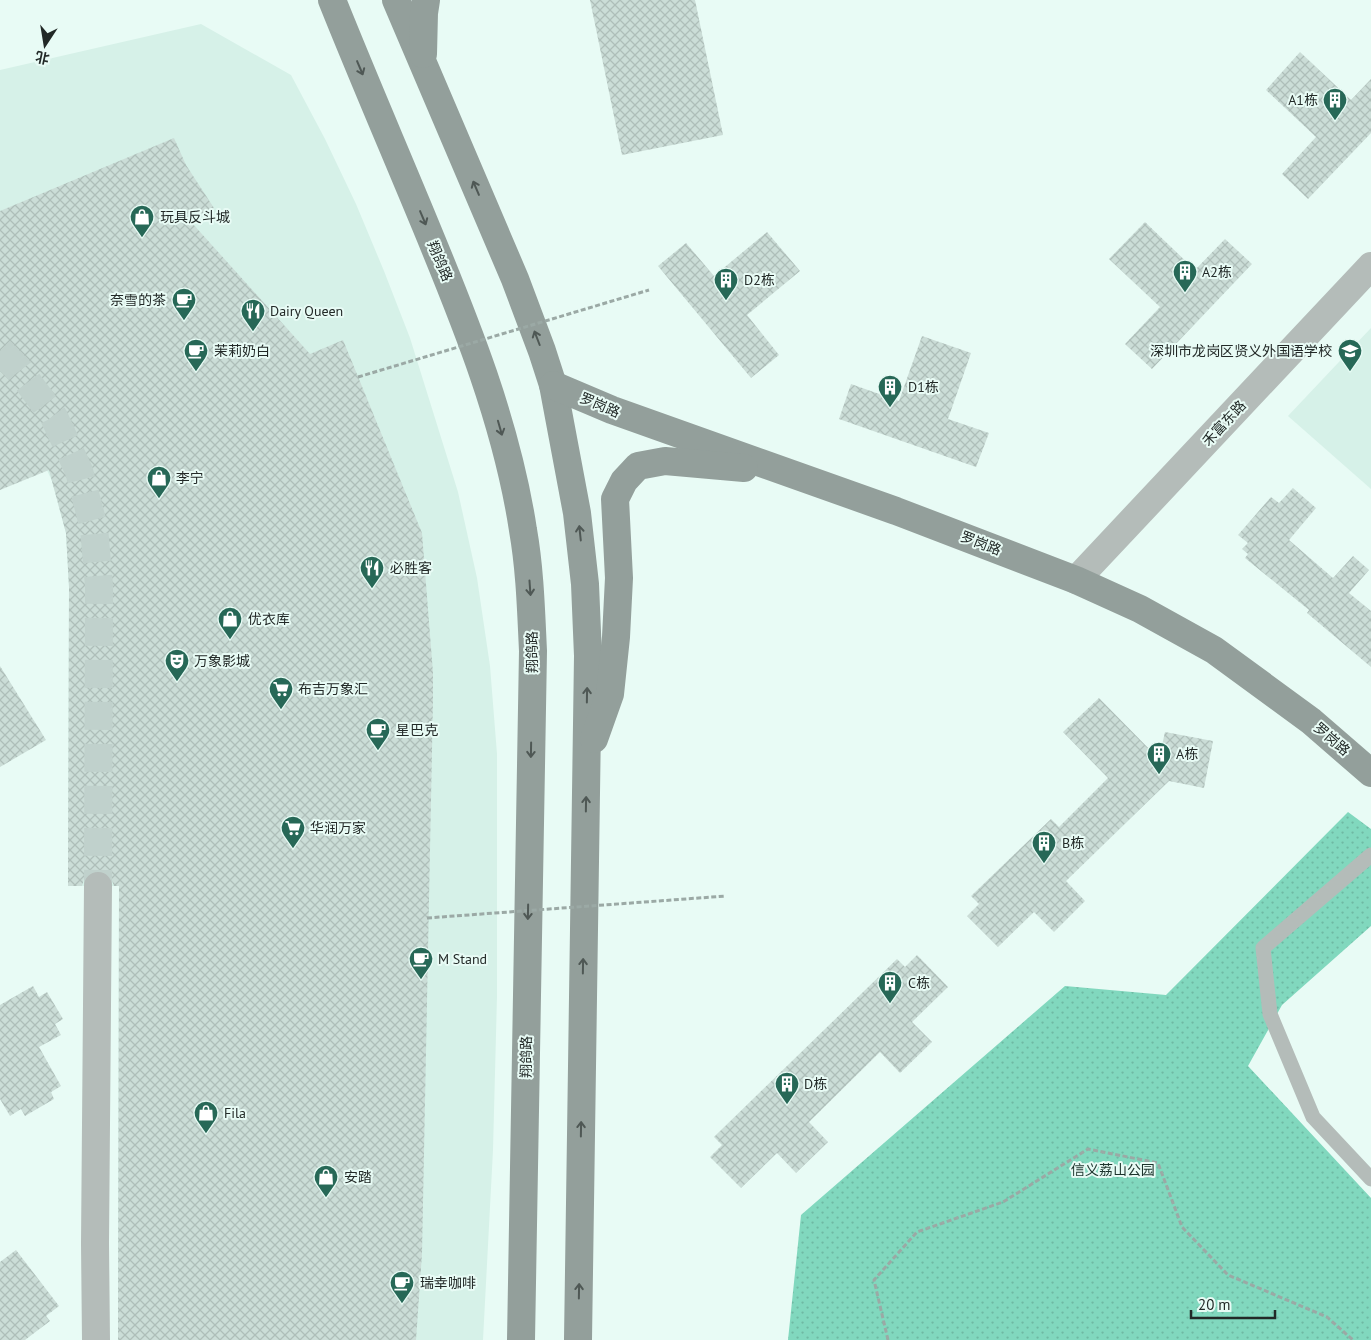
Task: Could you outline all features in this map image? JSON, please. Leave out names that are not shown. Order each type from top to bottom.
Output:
[{"type":"street","points":[[311,0],[336,12]]},
{"type":"street","points":[[396,0],[515,279],[542,350],[553,385],[578,513],[585,584],[588,656],[578,1340]]},
{"type":"street","points":[[423,63],[426,0]]},
{"type":"street","name":"翔鸽路","points":[[336,12],[450,284],[486,381],[510,466],[523,529],[530,586],[533,651],[521,1340]]},
{"type":"street","name":"禾富东路","points":[[1076,580],[1371,266]]},
{"type":"street","name":"罗岗路","points":[[553,385],[612,410],[896,511],[1076,580],[1140,609],[1214,650],[1311,720],[1371,773]]},
{"type":"street","points":[[586,761],[610,694],[616,637],[619,578],[615,499],[624,481],[638,466],[665,461],[782,471]]},
{"type":"street","points":[[96,1340],[98,886]]},
{"type":"lane","points":[[1371,855],[1263,948],[1270,1014],[1313,1117],[1371,1179]]},
{"type":"path","points":[[358,377],[649,290]]},
{"type":"path","points":[[427,918],[726,896]]},
{"type":"path","points":[[888,1340],[874,1280],[917,1232],[1003,1202],[1088,1149],[1158,1163],[1182,1228],[1228,1275],[1327,1317],[1353,1340]]},
{"type":"shaded area","name":"布吉万象汇","points":[[201,24],[291,75],[325,139],[356,204],[410,338],[458,492],[477,578],[490,666],[497,754],[497,996],[493,1150],[483,1340],[118,1340],[119,886],[68,886],[69,587],[66,533],[52,481],[29,432],[0,393],[0,70]]},
{"type":"shaded area","name":"深圳市龙岗区贤义外国语学校","points":[[1371,328],[1371,489],[1288,416]]},
{"type":"green space","name":"信义荔山公园","points":[[1348,812],[1371,829],[1371,926],[1282,1005],[1248,1066],[1371,1198],[1371,1340],[788,1340],[801,1215],[1065,986],[1166,995]]},
{"type":"building","points":[[590,0],[695,0],[723,135],[622,155]]},
{"type":"building","name":"A1栋","points":[[1300,52],[1351,100],[1371,79],[1371,133],[1308,199],[1282,174],[1316,137],[1266,90]]},
{"type":"building","name":"布吉万象汇","points":[[174,138],[186,165],[214,208],[192,223],[310,354],[343,340],[422,533],[433,673],[433,700],[422,1254],[416,1340],[118,1340],[119,886],[114,886],[111,878],[105,872],[99,870],[90,873],[84,879],[82,886],[68,886],[69,587],[66,533],[49,470],[0,490],[0,211]]},
{"type":"building","name":"A2栋","points":[[1145,222],[1195,270],[1225,239],[1252,264],[1152,369],[1125,344],[1160,307],[1109,259]]},
{"type":"building","name":"D2栋","points":[[767,232],[800,271],[747,315],[779,355],[751,378],[658,266],[686,243],[714,276]]},
{"type":"building","name":"D1栋","points":[[922,336],[971,353],[948,419],[989,433],[976,467],[839,419],[851,384],[899,401]]},
{"type":"building","points":[[1293,488],[1316,508],[1289,540],[1333,578],[1353,556],[1369,570],[1349,593],[1371,611],[1371,667],[1307,613],[1309,610],[1245,558],[1248,554],[1242,549],[1248,543],[1238,535],[1271,497],[1279,503]]},
{"type":"building","points":[[0,666],[46,740],[0,767]]},
{"type":"building","points":[[1099,698],[1159,759],[1165,732],[1213,741],[1204,788],[1169,781],[1066,881],[1085,901],[1054,932],[1034,912],[998,947],[967,916],[979,904],[971,896],[1051,819],[1059,827],[1108,778],[1063,732]]},
{"type":"building","points":[[917,955],[948,987],[912,1022],[932,1042],[900,1073],[880,1052],[809,1122],[828,1142],[796,1173],[777,1153],[741,1188],[710,1157],[722,1145],[714,1137],[897,959],[905,967]]},
{"type":"building","points":[[33,986],[39,997],[47,992],[63,1019],[55,1024],[61,1035],[39,1047],[61,1086],[51,1092],[54,1099],[25,1116],[21,1109],[10,1116],[0,1099],[0,1005]]},
{"type":"building","points":[[16,1250],[59,1306],[46,1316],[50,1321],[25,1340],[0,1340],[0,1262]]},
{"type":"tunnel","points":[[0,351],[19,370],[54,417],[79,471],[94,528],[99,586],[98,886]]},
{"type":"place","name":"A1栋","points":[[1335,121]]},
{"type":"place","name":"玩具反斗城","points":[[142,238]]},
{"type":"place","name":"A2栋","points":[[1185,293]]},
{"type":"place","name":"D2栋","points":[[726,301]]},
{"type":"place","name":"奈雪的茶","points":[[184,321]]},
{"type":"place","name":"Dairy Queen","points":[[253,332]]},
{"type":"place","name":"茉莉奶白","points":[[196,372]]},
{"type":"place","name":"深圳市龙岗区贤义外国语学校","points":[[1350,372]]},
{"type":"place","name":"D1栋","points":[[890,408]]},
{"type":"place","name":"李宁","points":[[159,499]]},
{"type":"place","name":"必胜客","points":[[372,589]]},
{"type":"place","name":"优衣库","points":[[230,640]]},
{"type":"place","name":"万象影城","points":[[177,682]]},
{"type":"place","name":"布吉万象汇","points":[[281,710]]},
{"type":"place","name":"星巴克","points":[[378,751]]},
{"type":"place","name":"A栋","points":[[1159,775]]},
{"type":"place","name":"华润万家","points":[[293,849]]},
{"type":"place","name":"B栋","points":[[1044,864]]},
{"type":"place","name":"M Stand","points":[[421,980]]},
{"type":"place","name":"C栋","points":[[890,1004]]},
{"type":"place","name":"D栋","points":[[787,1105]]},
{"type":"place","name":"Fila","points":[[206,1134]]},
{"type":"place","name":"安踏","points":[[326,1198]]},
{"type":"place","name":"瑞幸咖啡","points":[[402,1304]]}]
